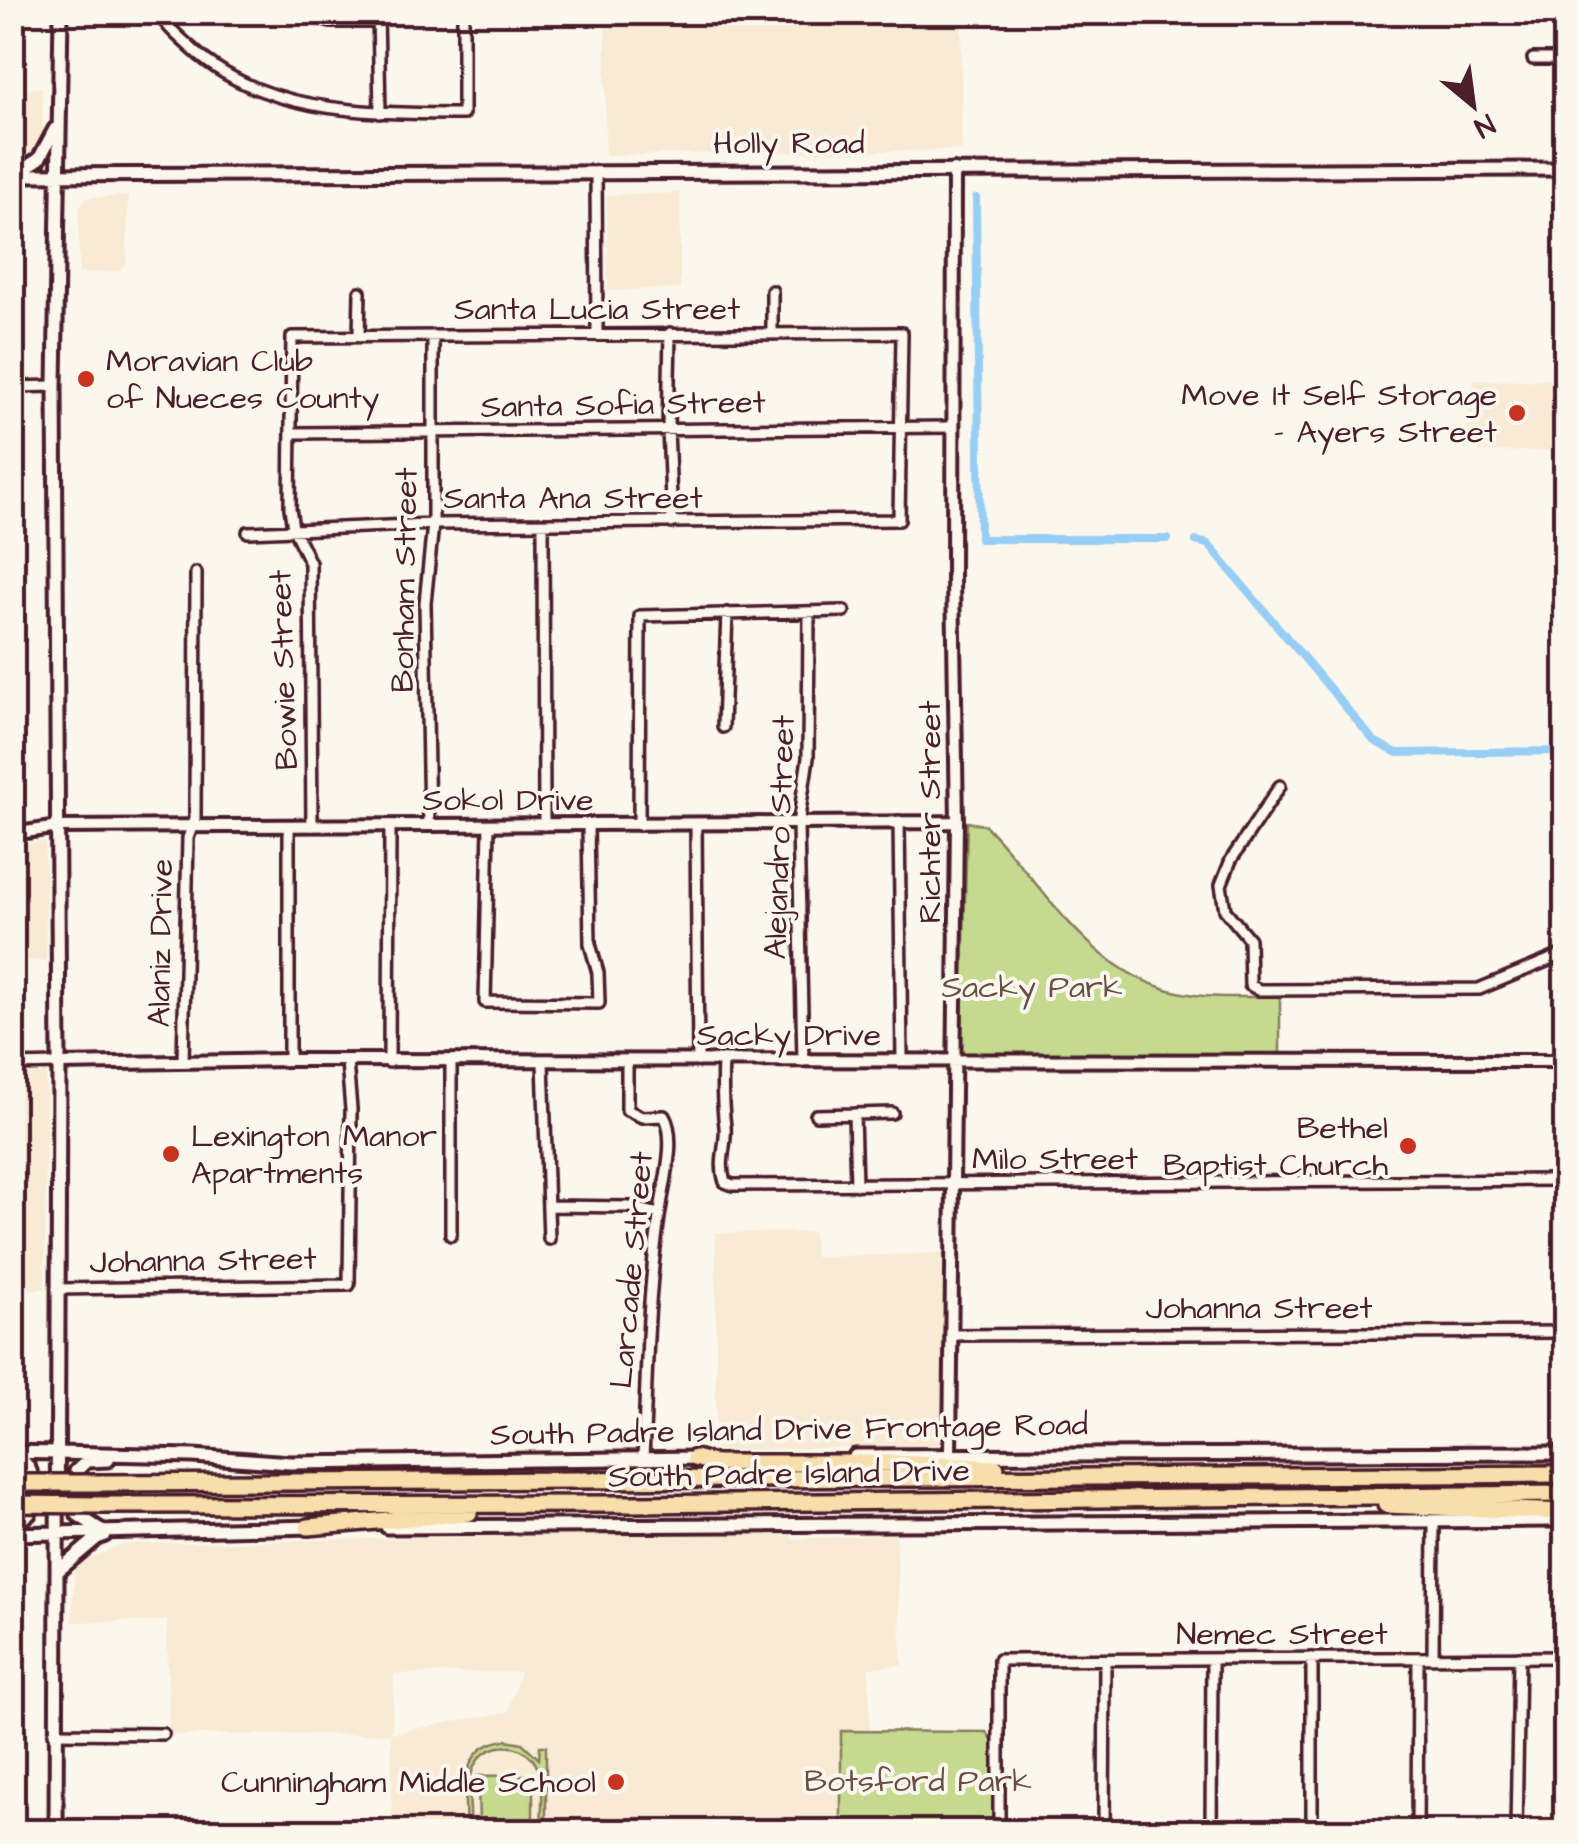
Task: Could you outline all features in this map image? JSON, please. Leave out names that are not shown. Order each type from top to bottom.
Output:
[{"type":"highway","points":[[695,1458],[712,1463],[954,1464],[1006,1469],[1029,1476]]},
{"type":"highway","name":"South Padre Island Drive","points":[[12,1483],[1566,1474]]},
{"type":"highway","name":"South Padre Island Drive","points":[[12,1504],[631,1504],[1566,1494]]},
{"type":"highway","points":[[1247,1497],[1566,1512]]},
{"type":"highway","points":[[308,1527],[416,1516],[631,1504]]},
{"type":"main road","points":[[56,1832],[56,386],[61,12]]},
{"type":"main road","points":[[14,175],[42,154],[58,120]]},
{"type":"main road","name":"Holly Road","points":[[14,175],[1566,168]]},
{"type":"main road","points":[[12,1520],[28,1514],[33,1475],[29,1464],[13,1452]]},
{"type":"main road","name":"South Padre Island Drive Frontage Road","points":[[13,1452],[193,1456],[289,1463],[950,1454],[1566,1452]]},
{"type":"main road","points":[[109,1534],[90,1526],[78,1515],[76,1471],[87,1461],[193,1456]]},
{"type":"main road","points":[[12,1534],[59,1536],[308,1527],[1566,1520]]},
{"type":"main road","points":[[58,1571],[97,1538],[109,1534]]},
{"type":"street","points":[[158,12],[163,22],[202,58],[254,90],[312,105],[380,113],[463,114],[464,12]]},
{"type":"street","points":[[295,12],[330,22],[378,17],[380,113]]},
{"type":"street","points":[[1534,60],[1566,59]]},
{"type":"street","name":"Richter Street","points":[[950,1454],[957,822],[954,170]]},
{"type":"street","points":[[596,172],[597,334]]},
{"type":"street","points":[[772,290],[772,333]]},
{"type":"street","points":[[359,337],[360,292]]},
{"type":"street","points":[[670,333],[668,429],[672,523]]},
{"type":"street","name":"Santa Lucia Street","points":[[292,337],[902,333],[901,426]]},
{"type":"street","name":"Bonham Street","points":[[429,825],[425,603],[432,524],[433,336]]},
{"type":"street","name":"Bowie Street","points":[[292,337],[292,528],[310,563],[312,826]]},
{"type":"street","points":[[12,386],[56,386]]},
{"type":"street","name":"Santa Ana Street","points":[[248,532],[432,524],[900,520],[901,426]]},
{"type":"street","name":"Santa Sofia Street","points":[[293,432],[953,427]]},
{"type":"street","points":[[542,524],[544,825]]},
{"type":"street","name":"Alaniz Drive","points":[[183,1062],[196,573]]},
{"type":"street","points":[[639,825],[640,616],[844,612]]},
{"type":"street","points":[[723,727],[727,613]]},
{"type":"street","name":"Alejandro Street","points":[[803,1060],[798,824],[808,758],[809,614]]},
{"type":"street","points":[[1280,786],[1231,860],[1221,885],[1225,910],[1249,940],[1250,985],[1260,990],[1480,989],[1566,952]]},
{"type":"street","points":[[899,821],[902,1060]]},
{"type":"street","name":"Sokol Drive","points":[[12,834],[59,827],[957,822]]},
{"type":"street","points":[[696,824],[698,1061]]},
{"type":"street","points":[[389,1062],[390,825]]},
{"type":"street","points":[[489,825],[485,1002],[599,1003],[598,974],[590,944],[588,825]]},
{"type":"street","points":[[289,826],[289,1060]]},
{"type":"street","name":"Sacky Drive","points":[[12,1065],[289,1060],[1566,1061]]},
{"type":"street","name":"Larcade Street","points":[[628,1060],[627,1110],[638,1116],[658,1114],[667,1121],[666,1172],[651,1288],[642,1460]]},
{"type":"street","name":"Milo Street","points":[[723,1060],[721,1112],[725,1128],[721,1172],[725,1182],[733,1184],[1566,1180]]},
{"type":"street","name":"Johanna Street","points":[[58,1289],[349,1285],[347,1062]]},
{"type":"street","points":[[451,1062],[451,1235]]},
{"type":"street","points":[[542,1062],[549,1239]]},
{"type":"street","points":[[816,1114],[892,1113]]},
{"type":"street","points":[[854,1114],[856,1185]]},
{"type":"street","points":[[550,1206],[631,1207],[659,1214]]},
{"type":"street","name":"Johanna Street","points":[[952,1335],[1566,1332]]},
{"type":"street","points":[[1434,1522],[1434,1658]]},
{"type":"street","points":[[1516,1832],[1520,1657]]},
{"type":"street","name":"Nemec Street","points":[[1000,1832],[999,1660],[1566,1657]]},
{"type":"street","points":[[1312,1658],[1312,1832]]},
{"type":"street","points":[[1417,1832],[1418,1658]]},
{"type":"street","points":[[1211,1832],[1212,1659]]},
{"type":"street","points":[[1104,1832],[1106,1660]]},
{"type":"street","points":[[54,1733],[163,1734]]},
{"type":"shaded area","points":[[606,13],[961,13],[962,150],[605,155]]},
{"type":"shaded area","points":[[42,87],[43,136],[39,149],[13,160],[13,92]]},
{"type":"shaded area","points":[[680,193],[680,289],[608,290],[607,195]]},
{"type":"shaded area","points":[[128,196],[127,262],[120,271],[79,274],[79,207],[87,198]]},
{"type":"shaded area","name":"Move It Self Storage - Ayers Street","points":[[1565,380],[1565,450],[1479,452],[1478,446],[1464,446],[1474,381]]},
{"type":"shaded area","points":[[45,843],[46,961],[13,961],[13,848]]},
{"type":"shaded area","points":[[13,1074],[46,1074],[45,1289],[13,1289]]},
{"type":"shaded area","points":[[813,1232],[815,1257],[945,1253],[943,1446],[716,1450],[716,1233]]},
{"type":"shaded area","points":[[673,1533],[791,1535],[792,1539],[896,1534],[902,1665],[869,1668],[870,1731],[841,1731],[841,1831],[392,1831],[391,1734],[169,1735],[167,1621],[72,1622],[75,1564],[124,1544]],"holes":[[[520,1672],[508,1712],[392,1733],[394,1674]]]},
{"type":"green space","name":"Sacky Park","points":[[967,822],[985,825],[1076,930],[1128,973],[1159,987],[1195,995],[1280,997],[1280,1054],[961,1055]]},
{"type":"green space","name":"Botsford Park","points":[[841,1731],[987,1732],[994,1744],[994,1831],[841,1831]]},
{"type":"green space","points":[[506,1740],[522,1743],[539,1759],[540,1746],[546,1746],[546,1831],[541,1831],[538,1769],[525,1752],[506,1747],[486,1752],[473,1769],[469,1792],[471,1831],[466,1831],[465,1788],[472,1761],[490,1744]]},
{"type":"green space","points":[[533,1775],[533,1831],[479,1831],[478,1776]]},
{"type":"waterway","points":[[976,198],[980,539],[1168,539]]},
{"type":"waterway","points":[[1196,541],[1208,544],[1374,741],[1397,753],[1566,751]]},
{"type":"place","name":"Moravian Club of Nueces County","points":[[86,379]]},
{"type":"place","name":"Move It Self Storage - Ayers Street","points":[[1517,413]]},
{"type":"place","name":"Bethel Baptist Church","points":[[1408,1146]]},
{"type":"place","name":"Lexington Manor Apartments","points":[[171,1154]]},
{"type":"place","name":"Cunningham Middle School","points":[[616,1782]]}]
